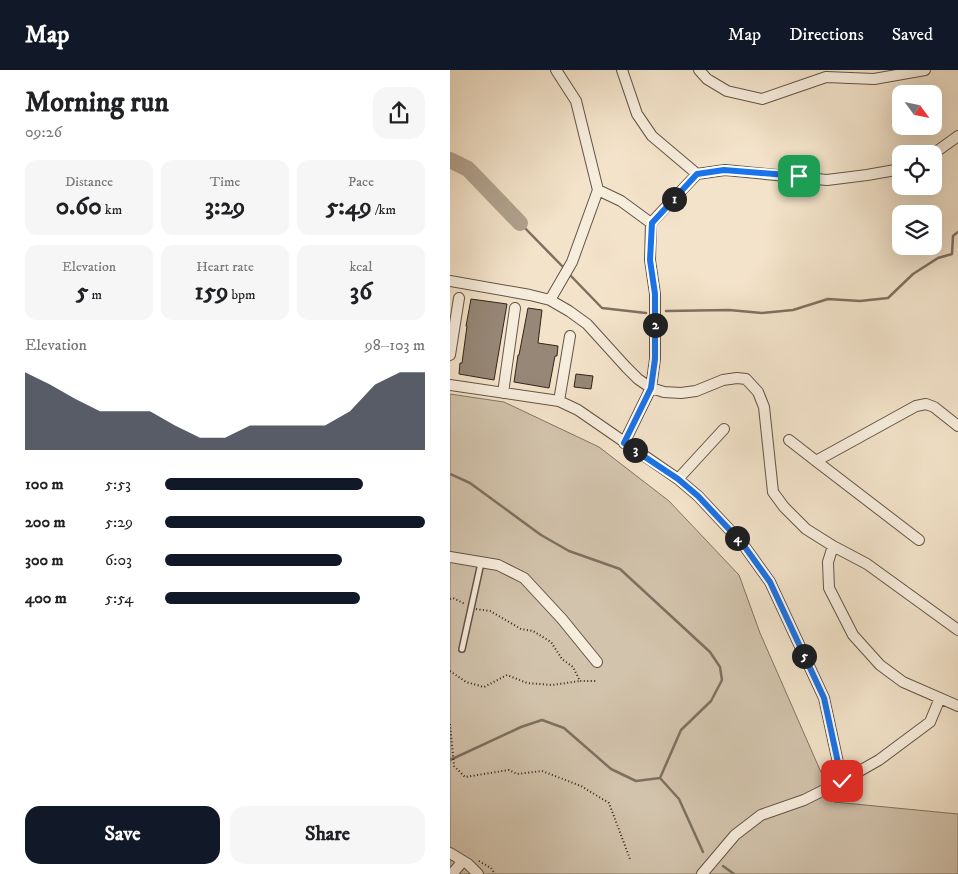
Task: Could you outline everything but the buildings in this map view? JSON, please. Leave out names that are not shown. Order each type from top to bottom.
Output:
[{"type":"street","points":[[550,300],[572,262],[598,190],[576,101],[556,70]]},
{"type":"street","points":[[622,70],[637,114],[652,136],[697,174]]},
{"type":"street","points":[[699,70],[707,79],[726,91],[762,98],[826,77],[874,80],[925,70]]},
{"type":"street","points":[[942,147],[958,136]]},
{"type":"street","points":[[624,443],[651,388],[655,359],[655,294],[650,260],[652,223],[697,174],[724,170],[827,180],[892,171]]},
{"type":"street","points":[[598,190],[621,201],[652,223]]},
{"type":"street","points":[[450,281],[550,300],[586,324],[638,379],[651,388],[664,392],[681,393],[696,391],[723,380],[746,379],[758,392],[764,407],[773,492],[784,507],[806,529],[867,564],[958,630]]},
{"type":"street","points":[[450,355],[459,298]]},
{"type":"street","points":[[503,393],[515,308]]},
{"type":"street","points":[[559,401],[570,336]]},
{"type":"street","points":[[450,385],[559,401],[578,410],[678,479],[698,496],[742,543],[770,582],[824,698],[842,781]]},
{"type":"street","points":[[816,461],[916,406],[926,404],[934,407],[958,426]]},
{"type":"street","points":[[678,479],[724,429]]},
{"type":"street","points":[[789,440],[919,540]]},
{"type":"street","points":[[833,546],[828,562],[829,588],[853,635],[880,665],[903,682],[958,706]]},
{"type":"street","points":[[450,557],[498,565],[524,578],[562,619],[597,662]]},
{"type":"street","points":[[702,874],[735,835],[761,815],[804,800],[879,760],[930,722],[940,698]]},
{"type":"street","points":[[450,853],[468,864],[478,874]]},
{"type":"street","points":[[452,874],[463,861]]},
{"type":"lane","points":[[462,649],[481,563]]},
{"type":"path","points":[[450,599],[453,598],[477,610],[490,611],[522,629],[533,631],[551,642],[562,659],[572,667],[580,681]]},
{"type":"path","points":[[450,671],[466,682],[484,687],[507,675],[527,683],[552,685],[596,681]]},
{"type":"path","points":[[450,724],[454,766],[465,777],[508,770],[517,774],[542,771],[581,786],[609,804],[630,859]]},
{"type":"shaded area","points":[[450,394],[504,402],[599,447],[669,501],[739,575],[760,633],[834,802],[958,814],[958,874],[450,874]]},
{"type":"waterway","points":[[450,160],[468,169],[520,223]]},
{"type":"waterway","points":[[520,223],[564,268]]},
{"type":"waterway","points":[[666,311],[729,310],[762,313],[793,310],[828,299],[860,301],[888,298],[913,274],[938,258],[952,254],[953,236],[958,232]]},
{"type":"waterway","points":[[569,274],[602,308],[646,313]]},
{"type":"waterway","points":[[450,474],[470,483],[541,535],[569,551],[620,569],[710,652],[720,667],[722,680],[711,701],[681,730],[660,778]]},
{"type":"waterway","points":[[450,760],[521,727],[542,720],[564,728],[611,769],[636,781],[660,778]]},
{"type":"waterway","points":[[660,778],[679,799],[703,852]]},
{"type":"waterway","points":[[723,866],[734,874]]},
{"type":"route","points":[[799,176],[724,170],[697,174],[652,223],[650,260],[655,294],[655,359],[651,388],[624,443],[678,479],[698,496],[742,543],[770,582],[824,698],[842,781]]}]
